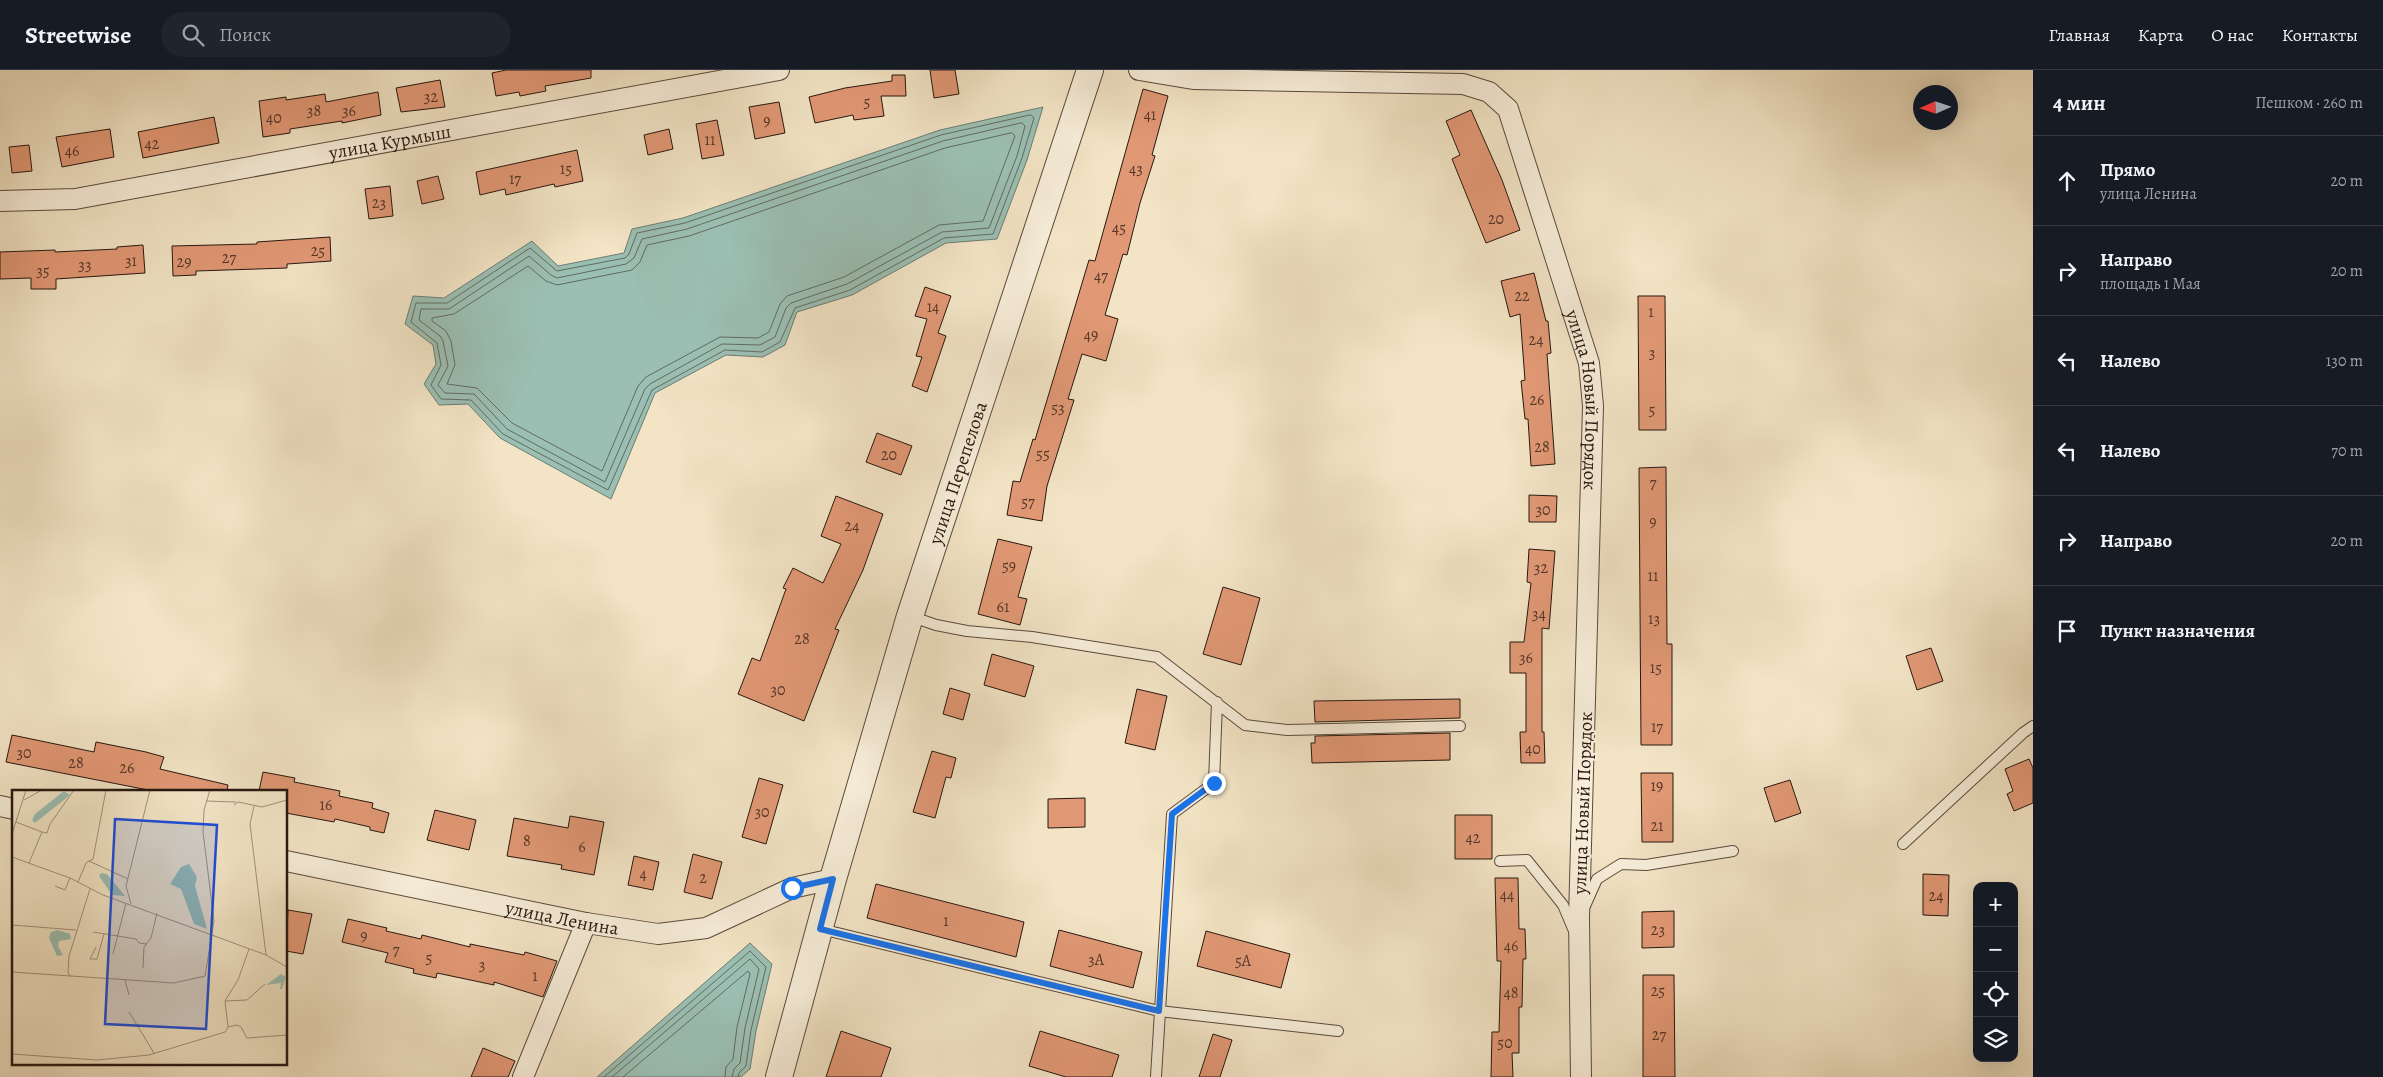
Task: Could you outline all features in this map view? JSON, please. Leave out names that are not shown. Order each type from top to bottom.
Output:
[{"type":"street","name":"улица Курмыш","points":[[0,201],[75,199],[779,70]]},
{"type":"street","name":"улица Перепелова","points":[[779,1077],[833,879],[910,616],[1090,70]]},
{"type":"street","name":"улица Новый Порядок","points":[[1139,70],[1192,78],[1463,84],[1489,92],[1508,109],[1589,363],[1593,406],[1579,918],[1581,1077]]},
{"type":"street","name":"улица Ленина","points":[[288,861],[586,923],[658,934],[706,928],[792,888],[833,879]]},
{"type":"street","points":[[523,1077],[586,923]]},
{"type":"lane","points":[[910,616],[936,625],[967,632],[1032,637],[1157,657],[1245,725],[1287,730],[1460,726]]},
{"type":"lane","points":[[1156,1077],[1172,814],[1214,783],[1217,702]]},
{"type":"lane","points":[[1902,844],[2033,726]]},
{"type":"lane","points":[[1579,918],[1597,880],[1621,864],[1646,865],[1733,851]]},
{"type":"lane","points":[[1500,861],[1527,860],[1563,905],[1574,931],[1580,971]]},
{"type":"lane","points":[[820,929],[1159,1011],[1338,1031]]},
{"type":"water","points":[[1043,107],[1027,160],[997,239],[946,243],[852,295],[797,312],[785,345],[763,357],[726,355],[655,393],[611,499],[500,438],[468,404],[439,405],[424,384],[436,364],[433,345],[405,324],[413,296],[444,298],[532,241],[558,266],[624,253],[632,229],[683,218],[940,130]]},
{"type":"water","points":[[750,943],[772,964],[756,1031],[750,1069],[741,1077],[597,1077]]},
{"type":"building","points":[[506,70],[591,70],[591,78],[545,86],[546,91],[520,96],[519,92],[496,96],[492,73]]},
{"type":"building","points":[[930,70],[955,70],[959,94],[934,98]]},
{"type":"building","points":[[892,75],[905,75],[906,96],[881,96],[884,116],[854,120],[853,115],[815,123],[809,97],[845,88],[892,81]]},
{"type":"building","points":[[440,80],[445,107],[401,112],[396,88]]},
{"type":"building","points":[[1143,89],[1168,96],[1152,155],[1155,156],[1140,203],[1127,255],[1123,254],[1105,315],[1118,319],[1106,361],[1082,354],[1068,399],[1074,400],[1047,486],[1042,521],[1007,515],[1013,481],[1020,482],[1033,439],[1035,440],[1089,260],[1095,261]]},
{"type":"building","points":[[378,92],[381,115],[342,123],[342,121],[290,129],[290,133],[263,137],[259,101],[286,97],[286,100],[325,94],[326,102]]},
{"type":"building","points":[[779,102],[785,133],[755,139],[749,107]]},
{"type":"building","points":[[1471,110],[1502,180],[1520,230],[1486,243],[1452,159],[1460,155],[1446,121]]},
{"type":"building","points":[[214,117],[219,143],[143,158],[138,132]]},
{"type":"building","points":[[717,120],[724,155],[702,159],[696,124]]},
{"type":"building","points":[[110,129],[114,157],[62,167],[56,137]]},
{"type":"building","points":[[669,129],[673,149],[648,155],[644,135]]},
{"type":"building","points":[[29,145],[32,171],[12,173],[9,147]]},
{"type":"building","points":[[577,150],[583,181],[555,187],[554,184],[506,195],[505,189],[480,195],[476,172]]},
{"type":"building","points":[[438,176],[444,199],[422,204],[417,181]]},
{"type":"building","points":[[390,186],[393,216],[369,219],[365,189]]},
{"type":"building","points":[[330,237],[331,261],[287,264],[287,268],[196,271],[196,275],[173,276],[172,246],[257,244],[257,242]]},
{"type":"building","points":[[143,245],[145,273],[56,279],[56,289],[31,289],[31,278],[0,279],[0,252],[117,249],[117,247]]},
{"type":"building","points":[[1534,273],[1546,321],[1548,321],[1551,353],[1547,354],[1555,464],[1531,466],[1528,419],[1525,419],[1521,381],[1525,380],[1520,314],[1510,317],[1501,281]]},
{"type":"building","points":[[925,287],[951,296],[938,333],[946,336],[927,392],[912,386],[922,357],[916,356],[927,319],[915,316]]},
{"type":"building","points":[[1638,296],[1665,296],[1666,430],[1639,430]]},
{"type":"building","points":[[877,433],[912,446],[901,475],[866,462]]},
{"type":"building","points":[[1666,467],[1667,644],[1672,644],[1672,745],[1641,745],[1639,468]]},
{"type":"building","points":[[1529,495],[1557,496],[1556,522],[1529,522]]},
{"type":"building","points":[[836,496],[883,514],[863,570],[835,629],[839,630],[804,721],[738,694],[752,658],[760,661],[786,589],[783,588],[793,568],[823,583],[841,544],[821,536]]},
{"type":"building","points":[[998,539],[1032,547],[1018,597],[1027,599],[1020,625],[978,614]]},
{"type":"building","points":[[1529,549],[1555,551],[1549,629],[1542,628],[1542,732],[1544,732],[1545,763],[1521,763],[1520,732],[1526,732],[1526,673],[1510,673],[1510,642],[1524,642],[1531,583],[1527,582]]},
{"type":"building","points":[[1223,587],[1260,598],[1241,665],[1203,654]]},
{"type":"building","points":[[1931,648],[1943,681],[1917,690],[1906,656]]},
{"type":"building","points":[[992,654],[1034,666],[1025,697],[984,685]]},
{"type":"building","points":[[950,688],[970,694],[963,720],[943,714]]},
{"type":"building","points":[[1137,689],[1167,696],[1155,750],[1125,743]]},
{"type":"building","points":[[1460,699],[1460,718],[1315,722],[1314,701]]},
{"type":"building","points":[[1450,733],[1450,760],[1312,763],[1311,743],[1315,743],[1315,736]]},
{"type":"building","points":[[12,735],[94,752],[96,742],[164,757],[160,769],[228,785],[227,790],[148,790],[6,762]]},
{"type":"building","points":[[932,751],[956,758],[951,778],[946,777],[935,818],[913,812]]},
{"type":"building","points":[[2029,759],[2033,768],[2033,803],[2014,811],[2007,794],[2013,791],[2005,769]]},
{"type":"building","points":[[263,772],[295,778],[294,782],[340,791],[339,796],[373,803],[372,808],[389,813],[384,833],[370,830],[370,827],[335,819],[334,822],[288,813],[288,790],[259,790]]},
{"type":"building","points":[[1641,773],[1673,773],[1673,842],[1642,842]]},
{"type":"building","points":[[759,778],[783,785],[766,844],[742,837]]},
{"type":"building","points":[[1790,780],[1801,813],[1775,822],[1764,788]]},
{"type":"building","points":[[1085,798],[1085,827],[1048,828],[1048,799]]},
{"type":"building","points":[[435,810],[476,820],[469,850],[427,840]]},
{"type":"building","points":[[1455,815],[1492,815],[1492,859],[1455,859]]},
{"type":"building","points":[[570,816],[604,822],[594,875],[561,869],[562,865],[507,856],[514,818],[568,828]]},
{"type":"building","points":[[693,854],[722,862],[712,899],[684,892]]},
{"type":"building","points":[[634,856],[659,862],[653,890],[628,885]]},
{"type":"building","points":[[1923,874],[1949,875],[1948,916],[1923,915]]},
{"type":"building","points":[[1495,878],[1518,878],[1519,929],[1525,929],[1526,959],[1523,959],[1522,1007],[1519,1007],[1519,1053],[1512,1053],[1513,1077],[1491,1077],[1492,1032],[1499,1032],[1501,961],[1497,961]]},
{"type":"building","points":[[876,884],[1024,922],[1016,957],[867,918]]},
{"type":"building","points":[[288,910],[312,914],[303,954],[288,951]]},
{"type":"building","points":[[1674,911],[1674,947],[1642,948],[1642,912]]},
{"type":"building","points":[[348,919],[387,928],[386,931],[421,939],[422,935],[470,947],[470,944],[524,955],[525,952],[557,961],[543,997],[494,982],[494,985],[437,973],[436,978],[413,973],[414,969],[385,962],[388,953],[342,942]]},
{"type":"building","points":[[1059,930],[1142,952],[1133,988],[1050,966]]},
{"type":"building","points":[[1206,931],[1290,954],[1281,988],[1197,966]]},
{"type":"building","points":[[1643,975],[1674,975],[1675,1077],[1643,1077]]},
{"type":"building","points":[[841,1031],[891,1048],[881,1077],[826,1077]]},
{"type":"building","points":[[1040,1031],[1119,1055],[1112,1077],[1066,1077],[1029,1066]]},
{"type":"building","points":[[1213,1034],[1232,1040],[1220,1077],[1199,1077]]},
{"type":"building","points":[[483,1048],[515,1061],[508,1077],[471,1077]]},
{"type":"route","points":[[792,888],[833,879],[820,929],[1159,1011],[1172,814],[1214,783]]}]
